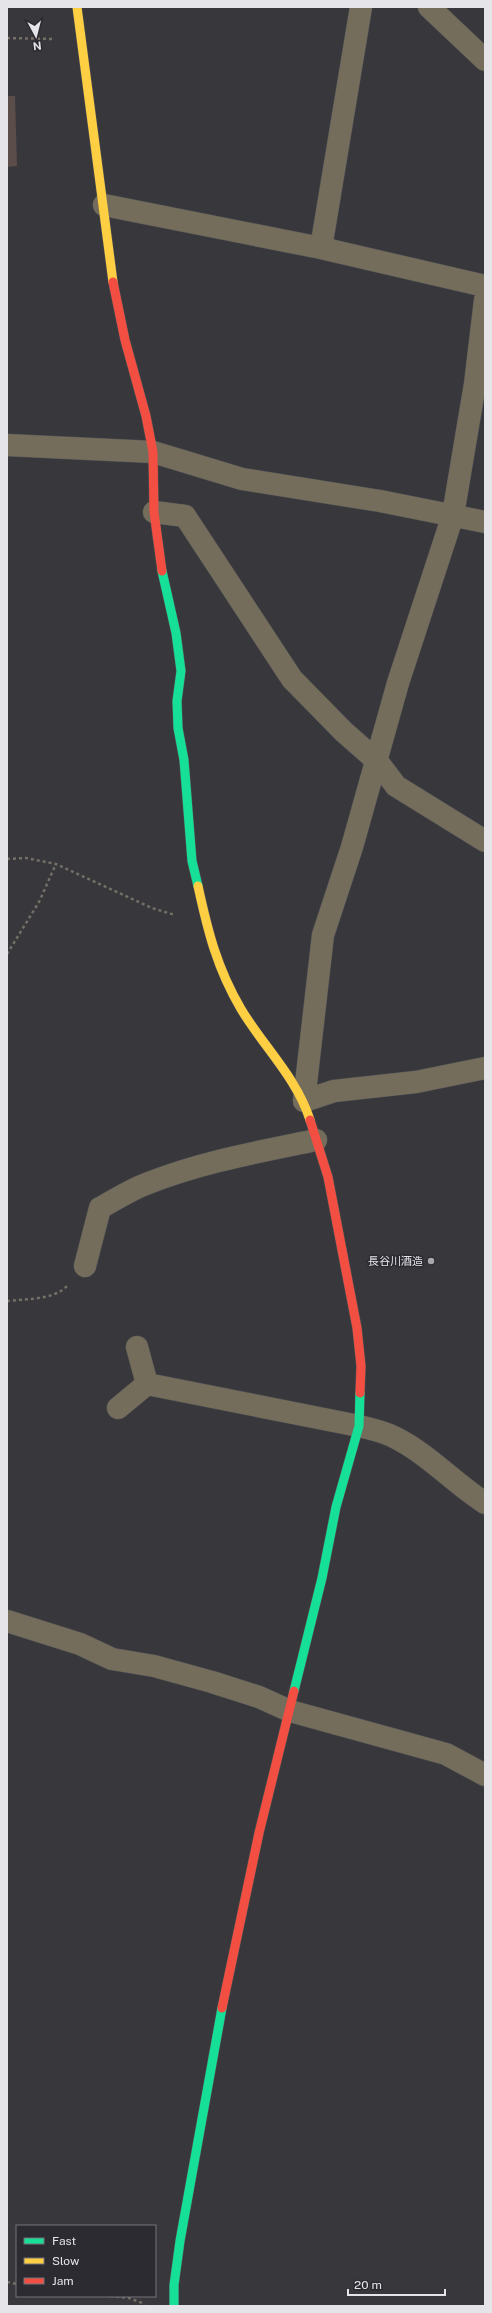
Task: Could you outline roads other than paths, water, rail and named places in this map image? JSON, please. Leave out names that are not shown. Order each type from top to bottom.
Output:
[{"type":"street","points":[[77,7],[94,146],[104,206],[110,265],[121,318],[146,416],[153,452],[154,512],[158,552],[176,633],[181,671],[177,701],[178,728],[184,760],[192,861],[206,924],[217,962],[242,1010],[304,1101],[328,1177],[357,1328],[361,1366],[359,1426],[336,1507],[322,1578],[259,1833],[222,2010],[193,2178],[180,2241],[174,2285],[174,2306]]},
{"type":"street","points":[[321,248],[361,7]]},
{"type":"street","points":[[429,7],[485,60]]},
{"type":"street","points":[[104,206],[321,248],[485,286]]},
{"type":"street","points":[[304,1101],[317,972],[323,935],[377,761],[398,683],[453,515],[480,385],[485,300]]},
{"type":"street","points":[[7,445],[153,452],[242,479],[453,515],[485,522]]},
{"type":"street","points":[[154,512],[185,516],[292,679],[344,732],[377,761],[396,786],[485,841]]},
{"type":"street","points":[[304,1101],[334,1091],[416,1082],[485,1068]]},
{"type":"street","points":[[85,1266],[100,1208],[144,1185],[189,1168],[231,1157],[316,1140]]},
{"type":"street","points":[[137,1347],[146,1384]]},
{"type":"street","points":[[146,1384],[359,1426],[393,1436],[414,1448],[460,1487],[485,1503]]},
{"type":"street","points":[[118,1408],[146,1384]]},
{"type":"street","points":[[7,1621],[80,1644],[112,1659],[154,1666],[212,1682],[259,1697],[290,1711],[446,1754],[485,1775]]},
{"type":"place","name":"長谷川酒造","points":[[431,1261]]}]
